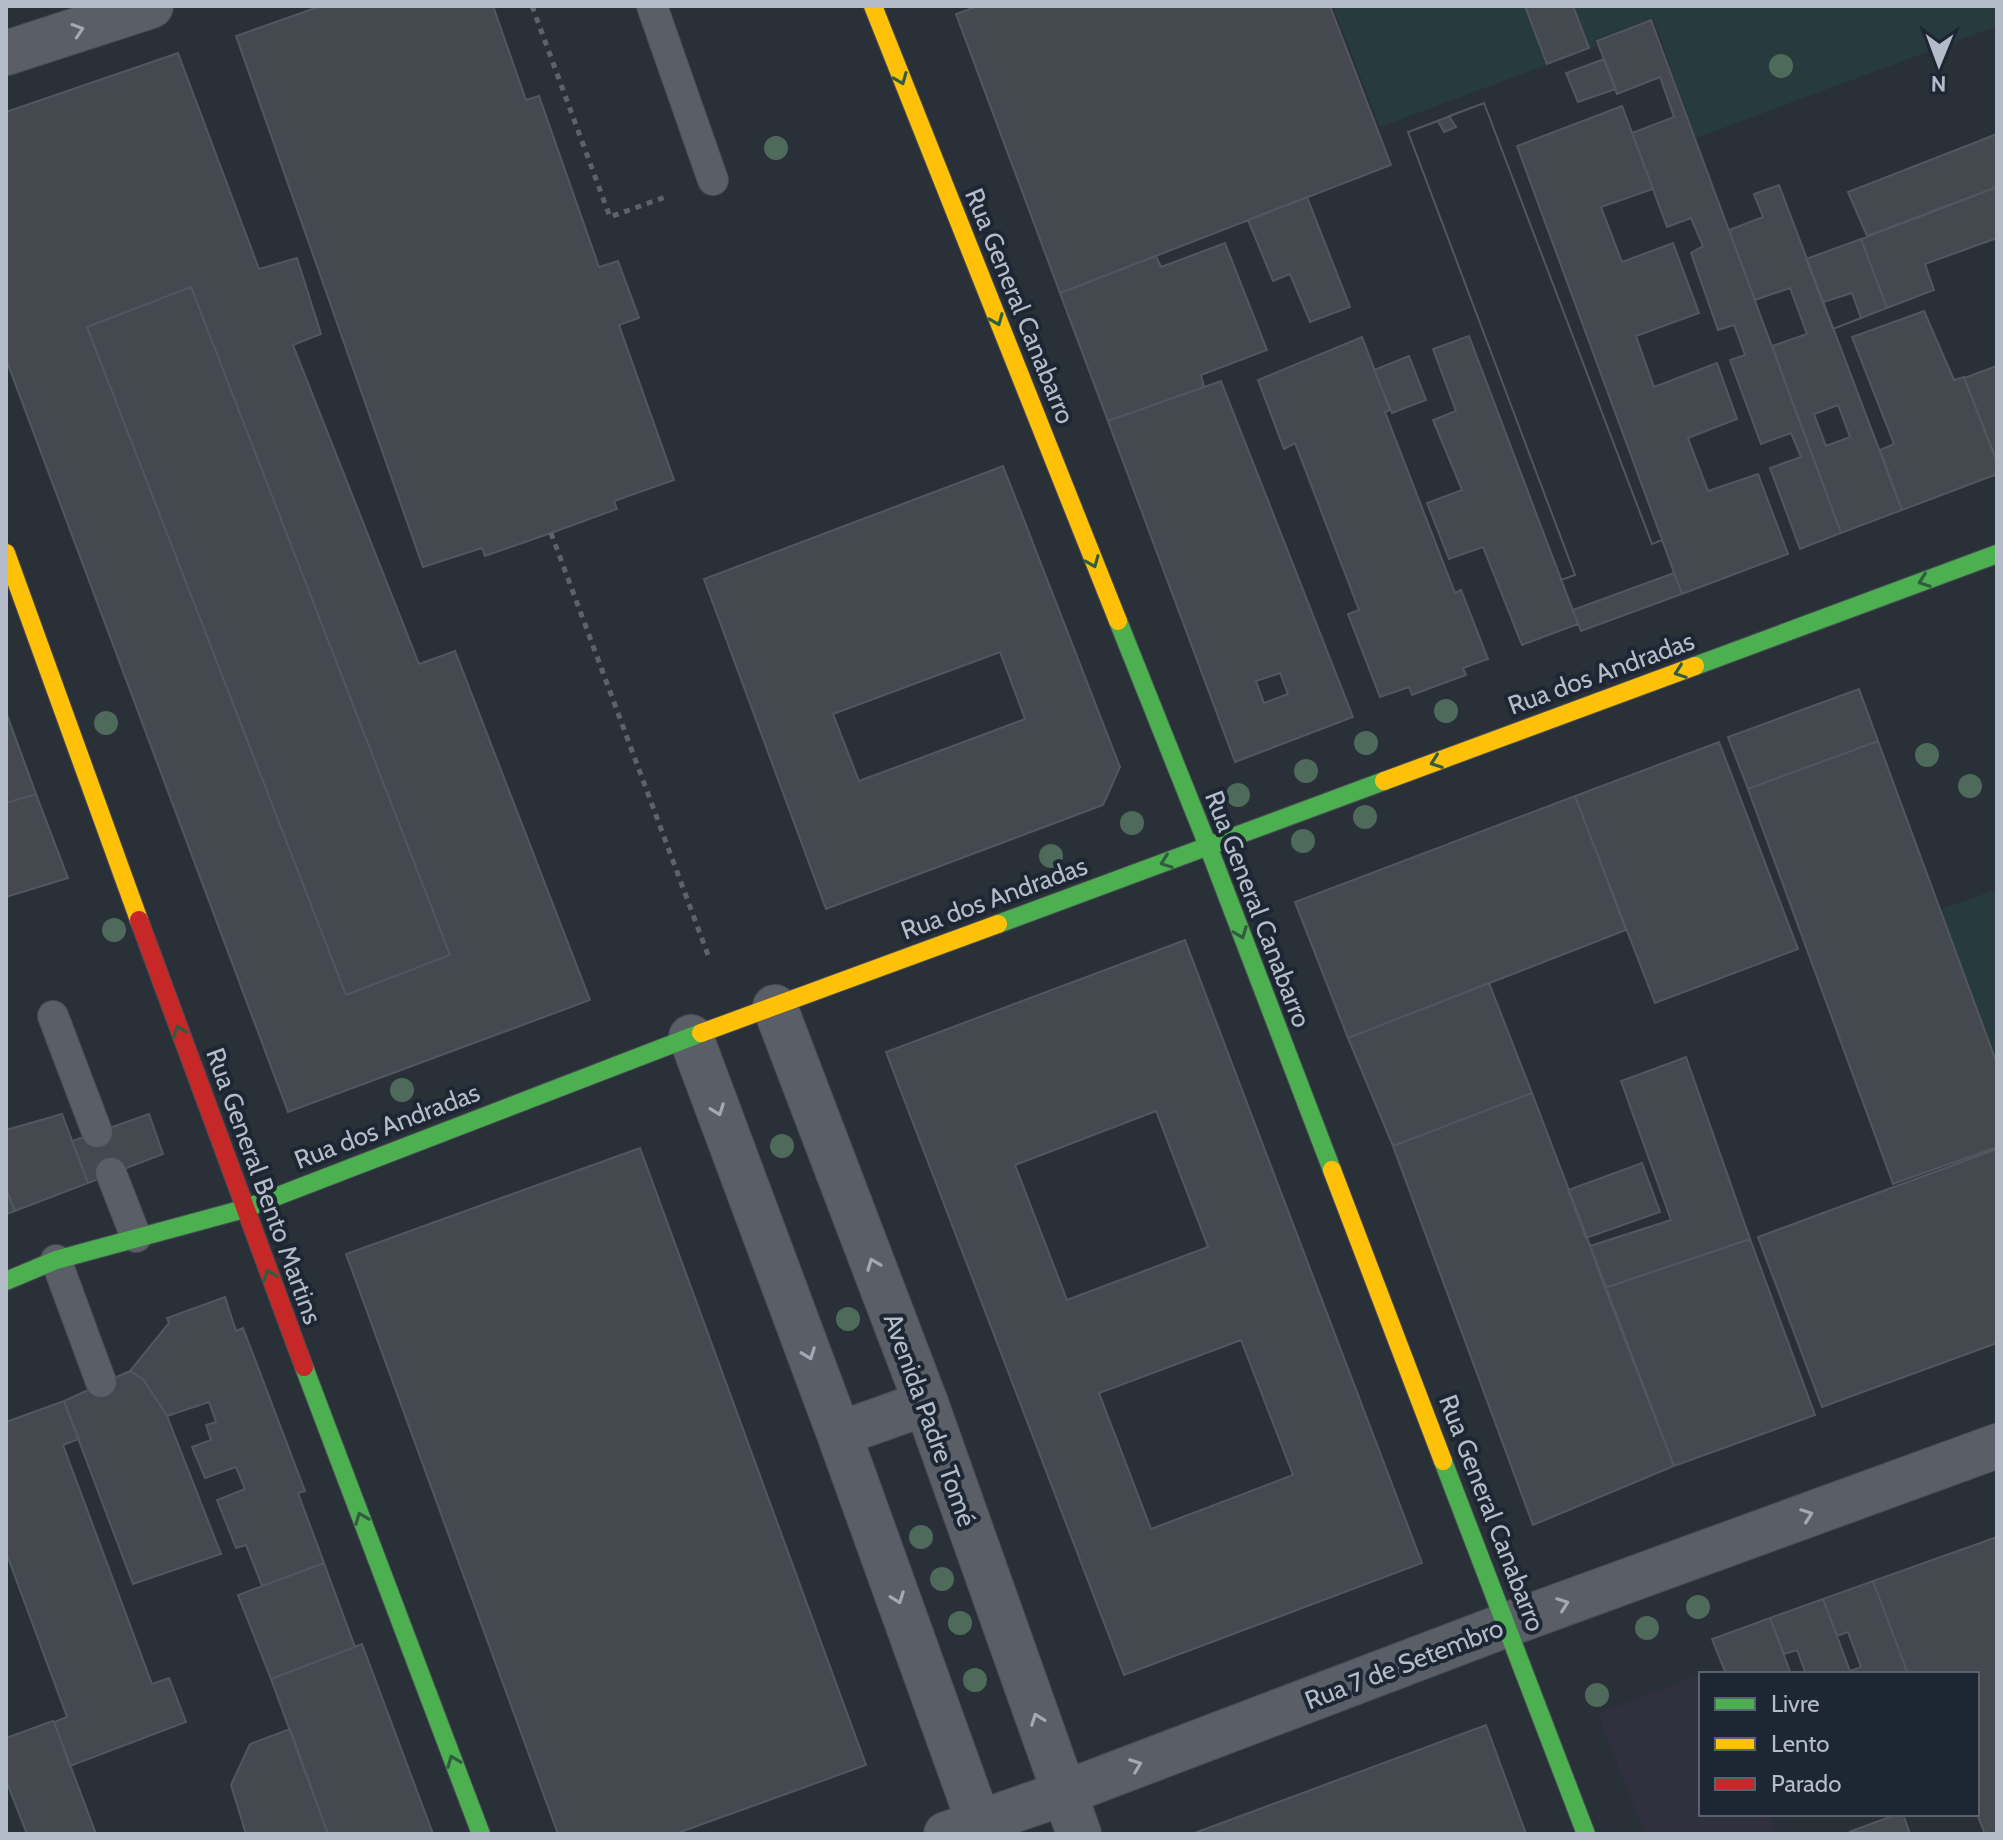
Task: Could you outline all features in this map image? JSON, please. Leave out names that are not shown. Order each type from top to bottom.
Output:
[{"type":"street","points":[[6,53],[151,6]]},
{"type":"street","name":"Rua General Canabarro","points":[[873,6],[1208,846],[1586,1834]]},
{"type":"street","name":"Rua General Bento Martins","points":[[6,553],[244,1209],[481,1834]]},
{"type":"street","name":"Rua dos Andradas","points":[[6,1281],[56,1260],[244,1209],[691,1037],[1997,554]]},
{"type":"street","name":"Avenida Padre Tomé","points":[[775,1007],[926,1403],[1079,1834]]},
{"type":"street","points":[[691,1037],[839,1434],[969,1830]]},
{"type":"street","points":[[839,1434],[926,1403]]},
{"type":"street","name":"Rua 7 de Setembro","points":[[969,1830],[1506,1625],[1997,1446]]},
{"type":"lane","points":[[652,6],[713,180]]},
{"type":"lane","points":[[53,1016],[97,1132]]},
{"type":"lane","points":[[111,1173],[136,1237]]},
{"type":"lane","points":[[56,1260],[101,1382]]},
{"type":"path","points":[[532,6],[610,217],[713,180]]},
{"type":"path","points":[[551,533],[708,955]]},
{"type":"shaded area","points":[[1699,1675],[1699,1816],[1769,1816],[1776,1834],[1645,1834],[1598,1714]]},
{"type":"green space","points":[[1333,6],[1997,6],[1997,26],[1696,138],[1653,18],[1595,40],[1597,46],[1380,127]]},
{"type":"green space","points":[[1997,889],[1997,1065],[1939,910]]},
{"type":"building","points":[[321,6],[493,6],[526,100],[539,96],[599,267],[618,261],[639,318],[619,325],[674,480],[614,501],[617,509],[485,556],[482,548],[423,567],[236,36]]},
{"type":"building","points":[[978,6],[1330,6],[1391,165],[1060,293],[956,14]]},
{"type":"building","points":[[1525,6],[1573,6],[1589,48],[1547,64]]},
{"type":"building","points":[[1651,20],[1841,533],[1800,549],[1770,468],[1801,457],[1791,433],[1761,444],[1730,360],[1745,355],[1734,325],[1718,330],[1691,253],[1703,246],[1691,218],[1667,227],[1632,133],[1674,117],[1660,77],[1617,94],[1597,41]]},
{"type":"building","points":[[178,53],[259,269],[297,258],[321,334],[293,345],[419,664],[455,651],[590,1000],[288,1112],[6,359],[6,112]],"holes":[[[191,287],[450,955],[346,995],[87,327]]]},
{"type":"building","points":[[1604,59],[1616,89],[1578,102],[1566,73]]},
{"type":"building","points":[[1484,103],[1652,544],[1662,540],[1674,573],[1573,610],[1561,580],[1575,575],[1408,132],[1438,121],[1444,132],[1456,127],[1449,116]]},
{"type":"building","points":[[1484,103],[1652,544],[1662,540],[1682,594],[1581,631],[1561,580],[1575,575],[1408,132]]},
{"type":"building","points":[[1622,106],[1653,189],[1601,207],[1622,262],[1673,243],[1699,313],[1636,336],[1654,387],[1717,363],[1737,419],[1688,438],[1708,491],[1758,474],[1788,554],[1682,594],[1517,146]]},
{"type":"building","points":[[1997,134],[1997,187],[1867,236],[1848,192]]},
{"type":"building","points":[[1779,185],[1902,510],[1841,533],[1772,346],[1807,334],[1790,288],[1755,300],[1729,230],[1763,217],[1754,194]],"holes":[[[1838,405],[1850,437],[1826,446],[1814,414]]]},
{"type":"building","points":[[1997,187],[1997,238],[1925,264],[1934,290],[1887,308],[1861,239]]},
{"type":"building","points":[[1307,197],[1350,307],[1310,322],[1290,274],[1273,281],[1248,220]]},
{"type":"building","points":[[1861,239],[1887,308],[1833,329],[1806,259]]},
{"type":"building","points":[[1225,243],[1267,350],[1201,375],[1204,387],[1108,421],[1060,293],[1156,256],[1161,267]]},
{"type":"building","points":[[191,287],[450,955],[346,995],[87,327]]},
{"type":"building","points":[[1852,293],[1861,318],[1833,329],[1823,302]]},
{"type":"building","points":[[1924,311],[1954,380],[1964,377],[1997,462],[1997,474],[1902,510],[1880,450],[1894,444],[1852,337]]},
{"type":"building","points":[[1469,336],[1578,624],[1522,645],[1483,547],[1449,559],[1427,503],[1462,490],[1433,420],[1456,411],[1433,349]]},
{"type":"building","points":[[1362,337],[1390,410],[1385,412],[1455,593],[1461,590],[1488,659],[1463,668],[1466,675],[1412,695],[1409,687],[1380,697],[1348,614],[1359,610],[1295,443],[1284,449],[1258,380]]},
{"type":"building","points":[[1409,356],[1426,400],[1392,413],[1374,370]]},
{"type":"building","points":[[1997,366],[1997,462],[1964,378]]},
{"type":"building","points":[[1221,381],[1353,717],[1235,762],[1108,421]],"holes":[[[1280,673],[1288,694],[1264,703],[1256,681]]]},
{"type":"building","points":[[1003,466],[1120,767],[1103,805],[826,909],[704,579]],"holes":[[[1000,652],[1025,719],[859,781],[833,714]]]},
{"type":"building","points":[[1859,689],[1878,741],[1748,789],[1728,737]]},
{"type":"building","points":[[6,712],[36,794],[6,803]]},
{"type":"building","points":[[1878,741],[1997,1064],[1997,1147],[1893,1184],[1748,789]]},
{"type":"building","points":[[1719,742],[1798,949],[1655,1003],[1575,796]]},
{"type":"building","points":[[36,794],[68,878],[6,897],[6,803]]},
{"type":"building","points":[[1575,796],[1626,930],[1348,1038],[1295,902]]},
{"type":"building","points":[[1185,940],[1422,1563],[1124,1675],[886,1052]],"holes":[[[1156,1111],[1208,1247],[1067,1300],[1015,1165]],[[1241,1340],[1293,1475],[1151,1529],[1099,1393]]]},
{"type":"building","points":[[1489,983],[1532,1093],[1393,1146],[1348,1038]]},
{"type":"building","points":[[1686,1057],[1750,1239],[1605,1288],[1590,1246],[1671,1220],[1621,1081]]},
{"type":"building","points":[[1532,1093],[1674,1466],[1533,1525],[1393,1146]]},
{"type":"building","points":[[62,1114],[88,1183],[15,1211],[6,1189],[6,1130]]},
{"type":"building","points":[[149,1114],[163,1154],[88,1183],[72,1141]]},
{"type":"building","points":[[640,1148],[866,1765],[675,1834],[558,1834],[346,1254]]},
{"type":"building","points":[[1997,1149],[1997,1343],[1822,1407],[1758,1237]]},
{"type":"building","points":[[1642,1163],[1660,1212],[1586,1238],[1568,1190]]},
{"type":"building","points":[[6,1189],[15,1211],[6,1214]]},
{"type":"building","points":[[1750,1239],[1815,1415],[1674,1466],[1605,1288]]},
{"type":"building","points":[[225,1297],[236,1331],[243,1328],[305,1491],[298,1493],[324,1563],[262,1586],[246,1545],[236,1548],[217,1500],[245,1489],[236,1467],[205,1478],[192,1447],[211,1440],[206,1425],[216,1422],[209,1402],[167,1416],[143,1379],[130,1371],[169,1323],[167,1318]]},
{"type":"building","points":[[130,1371],[143,1379],[167,1416],[221,1554],[133,1584],[64,1401]]},
{"type":"building","points":[[64,1401],[79,1439],[63,1445],[152,1684],[169,1678],[186,1722],[70,1766],[54,1722],[67,1717],[6,1552],[6,1422]]},
{"type":"building","points":[[1997,1537],[1997,1834],[1985,1834],[1978,1816],[1979,1672],[1907,1672],[1873,1581]]},
{"type":"building","points":[[324,1563],[355,1647],[271,1679],[238,1595]]},
{"type":"building","points":[[1873,1581],[1907,1672],[1850,1672],[1861,1667],[1848,1632],[1837,1636],[1823,1599]]},
{"type":"building","points":[[1823,1599],[1850,1672],[1805,1672],[1797,1650],[1784,1654],[1770,1618]]},
{"type":"building","points":[[1770,1618],[1790,1672],[1725,1672],[1712,1639]]},
{"type":"building","points":[[362,1644],[433,1834],[328,1834],[271,1679]]},
{"type":"building","points":[[53,1721],[96,1834],[27,1834],[6,1780],[6,1738]]},
{"type":"building","points":[[1486,1725],[1526,1834],[1192,1834]]},
{"type":"building","points":[[290,1729],[328,1834],[246,1834],[231,1785],[250,1744]]},
{"type":"building","points":[[1893,1816],[1904,1816],[1910,1834],[1849,1832]]},
{"type":"traffic: fast","points":[[1695,666],[1997,554]]},
{"type":"traffic: fast","points":[[1118,621],[1332,1170]]},
{"type":"traffic: fast","points":[[998,924],[1384,781]]},
{"type":"traffic: fast","points":[[6,1281],[56,1260],[244,1209],[701,1033]]},
{"type":"traffic: fast","points":[[304,1367],[481,1834]]},
{"type":"traffic: fast","points":[[1443,1461],[1586,1834]]},
{"type":"traffic: slow","points":[[873,6],[1118,621]]},
{"type":"traffic: slow","points":[[6,553],[139,920]]},
{"type":"traffic: slow","points":[[1384,781],[1695,666]]},
{"type":"traffic: slow","points":[[701,1033],[998,924]]},
{"type":"traffic: slow","points":[[1332,1170],[1443,1461]]},
{"type":"traffic: jam","points":[[139,920],[304,1367]]}]
